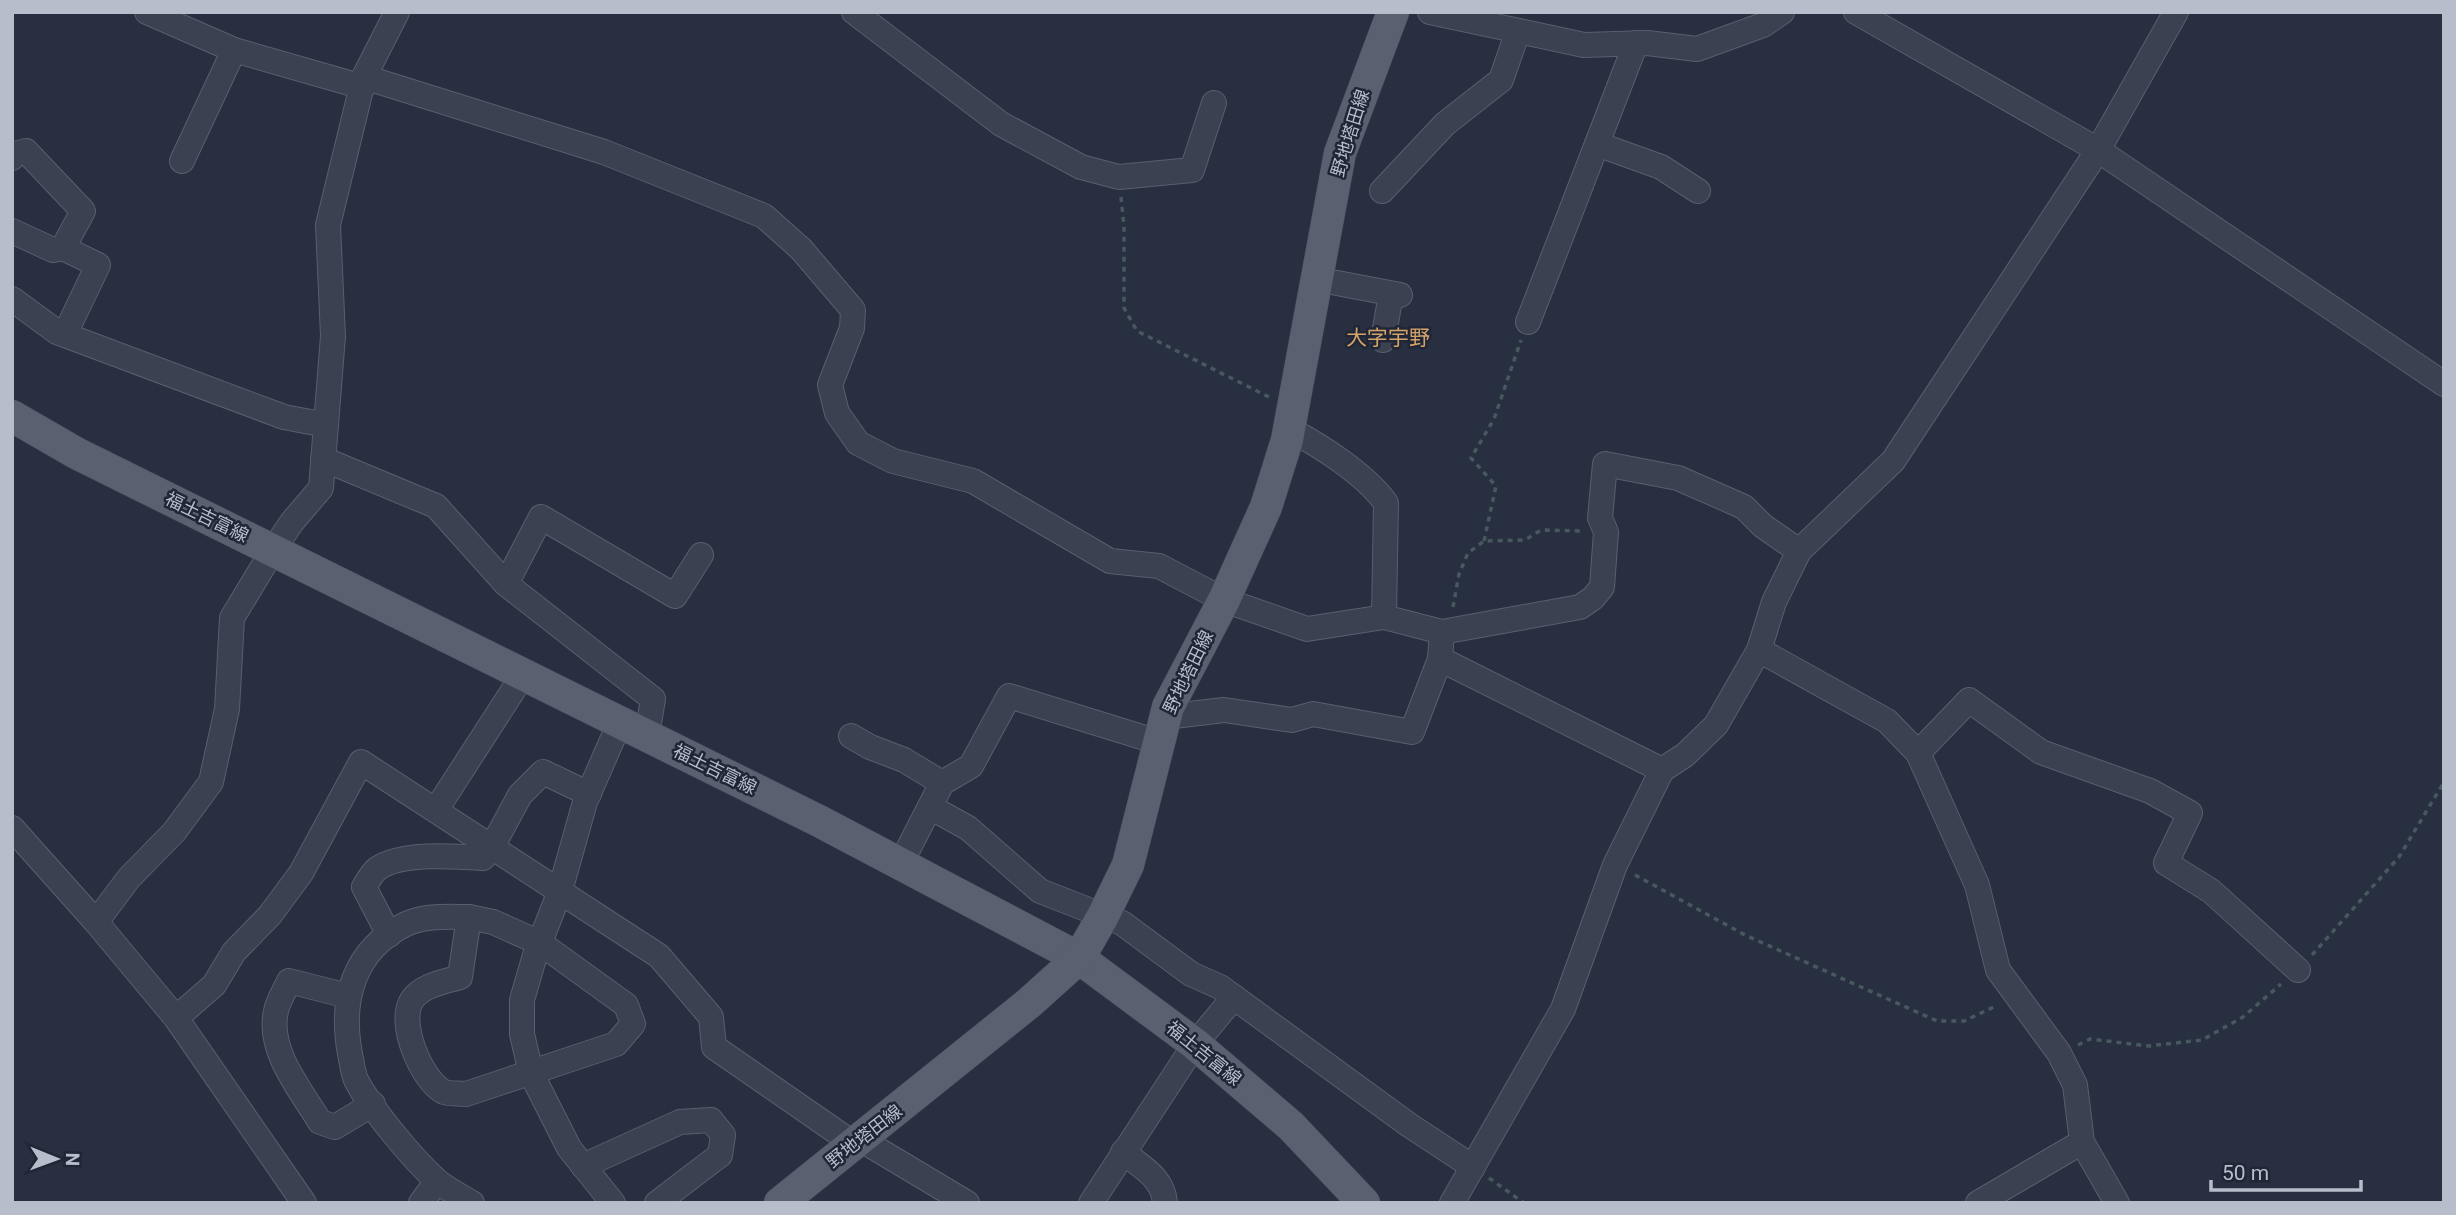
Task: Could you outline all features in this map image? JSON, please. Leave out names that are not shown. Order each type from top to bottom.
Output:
[{"type":"main road","name":"野地塔田線","points":[[780,1203],[1029,1003],[1079,958],[1103,916],[1128,865],[1168,706],[1224,600],[1266,507],[1291,419],[1340,153],[1393,12]]},
{"type":"main road","name":"福土吉富線","points":[[12,416],[76,453],[820,821],[1079,958],[1195,1044],[1292,1126],[1364,1203]]},
{"type":"street","points":[[147,12],[234,50],[363,82],[604,152],[764,216],[802,249],[853,310],[852,328],[830,385],[837,413],[858,443],[893,460],[973,481],[1110,561],[1159,566],[1224,600],[1307,629],[1384,617],[1446,631],[1580,607],[1602,587],[1606,532],[1600,518],[1605,464],[1678,478],[1744,507],[1763,526],[1799,551]]},
{"type":"street","points":[[96,922],[130,878],[174,832],[211,782],[227,709],[232,618],[292,522],[321,488],[333,336],[328,225],[363,82],[397,12]]},
{"type":"street","points":[[854,12],[1001,124],[1081,167],[1119,177],[1192,170],[1214,103]]},
{"type":"street","points":[[1430,12],[1584,45],[1636,43],[1697,49],[1763,25],[1782,12]]},
{"type":"street","points":[[1856,12],[2098,150],[2444,384]]},
{"type":"street","points":[[1452,1203],[1563,1009],[1615,864],[1662,770],[1685,755],[1716,725],[1759,650],[1774,602],[1799,551],[1893,461],[2098,150],[2176,12]]},
{"type":"street","points":[[1382,191],[1445,124],[1501,80],[1518,31]]},
{"type":"street","points":[[1528,322],[1636,43]]},
{"type":"street","points":[[182,161],[234,50]]},
{"type":"street","points":[[1597,144],[1661,167],[1698,191]]},
{"type":"street","points":[[12,158],[14,154],[26,151],[83,211],[63,248]]},
{"type":"street","points":[[12,232],[53,250],[63,248],[98,265],[65,334]]},
{"type":"street","points":[[1316,279],[1395,295],[1383,340]]},
{"type":"street","points":[[12,299],[57,332],[284,418],[326,425]]},
{"type":"street","points":[[1291,419],[1307,438],[1375,488],[1386,503],[1384,617]]},
{"type":"street","points":[[323,460],[436,506],[506,584],[653,699],[589,794],[561,891],[540,943],[522,1000],[522,1034],[531,1073],[569,1148],[613,1203]]},
{"type":"street","points":[[506,584],[541,517],[675,596],[701,555]]},
{"type":"street","points":[[900,865],[942,783],[971,766],[1009,696],[1162,730],[1224,710],[1292,720],[1313,714],[1412,732],[1440,659],[1446,631]]},
{"type":"street","points":[[1759,650],[1887,721],[1918,753],[1977,885],[1998,970],[2059,1053],[2075,1085],[2082,1142],[2117,1203]]},
{"type":"street","points":[[1440,659],[1662,770]]},
{"type":"street","points":[[436,810],[523,675]]},
{"type":"street","points":[[1918,753],[1969,699],[2041,752],[2150,791],[2190,813],[2166,863],[2211,891],[2298,970]]},
{"type":"street","points":[[851,736],[870,747],[904,760],[942,783]]},
{"type":"street","points":[[176,1018],[214,985],[234,952],[270,915],[301,873],[361,762],[659,956],[711,1017],[714,1047],[857,1142],[967,1203]]},
{"type":"street","points":[[389,935],[364,887],[376,869],[406,859],[442,855],[483,858],[492,847],[520,794],[543,772],[589,794]]},
{"type":"street","points":[[930,807],[968,828],[1040,891],[1122,923],[1191,974],[1220,987],[1409,1125],[1473,1167]]},
{"type":"street","points":[[12,828],[96,922],[176,1018],[304,1203]]},
{"type":"street","points":[[469,917],[460,977],[424,989],[411,1001],[407,1020],[411,1045],[431,1082],[446,1093],[466,1094],[616,1044],[633,1024],[626,1005],[540,943],[493,922],[469,917],[433,917],[408,923],[381,940],[360,964],[348,996],[346,1030],[355,1079],[388,1126],[437,1181],[472,1203]]},
{"type":"street","points":[[348,996],[289,981],[276,1010],[275,1032],[281,1057],[320,1122],[335,1127],[373,1104]]},
{"type":"street","points":[[1091,1203],[1195,1044],[1234,997]]},
{"type":"street","points":[[583,1166],[680,1122],[710,1120],[723,1135],[720,1155],[657,1203]]},
{"type":"street","points":[[1978,1203],[2082,1142]]},
{"type":"street","points":[[1123,1152],[1160,1181],[1165,1203]]},
{"type":"street","points":[[421,1203],[437,1181]]},
{"type":"path","points":[[1119,177],[1124,227],[1124,309],[1137,331],[1291,419]]},
{"type":"path","points":[[1446,631],[1459,574],[1468,554],[1484,541],[1496,486],[1471,458],[1494,419],[1528,322]]},
{"type":"path","points":[[1484,541],[1525,541],[1541,530],[1606,532]]},
{"type":"path","points":[[1615,864],[1745,935],[1937,1021],[1964,1021],[2017,996]]},
{"type":"path","points":[[1473,1167],[1524,1203]]},
{"type":"district","name":"大字宇野","points":[[1388,338]]}]
